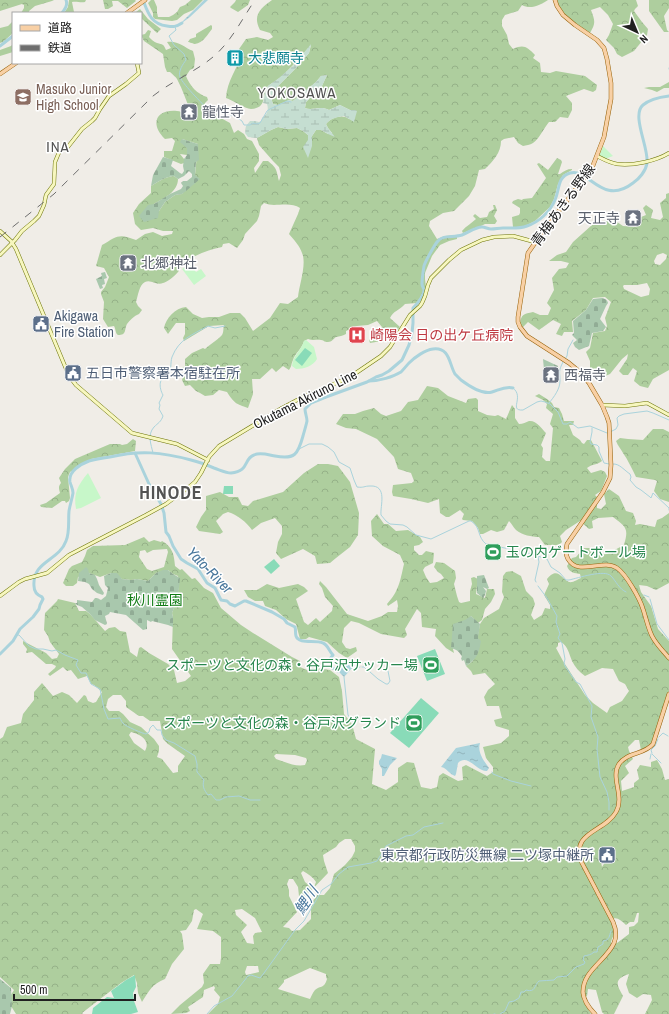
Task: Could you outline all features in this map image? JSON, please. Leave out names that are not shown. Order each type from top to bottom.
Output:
[{"type":"main road","points":[[129,12],[145,0]]},
{"type":"main road","name":"青梅あきる野線","points":[[556,0],[557,6],[563,15],[602,45],[606,53],[611,82],[611,99],[604,137],[588,174],[535,242],[528,254],[518,322],[527,336],[576,368],[584,377],[602,405],[607,417],[610,439],[610,478],[606,487],[567,544],[567,556],[570,562],[577,566],[584,567],[611,565],[615,566],[621,571],[641,604],[648,628],[653,638],[669,658]]},
{"type":"main road","points":[[0,74],[15,64]]},
{"type":"main road","points":[[0,255],[38,216],[44,204],[46,195],[54,184],[55,162],[60,150],[67,148],[82,129],[95,118],[100,108],[110,96],[139,73],[137,64]]},
{"type":"main road","points":[[597,156],[617,164],[651,161],[669,153]]},
{"type":"main road","points":[[0,231],[16,249],[70,378],[76,385],[132,432],[177,444],[208,460]]},
{"type":"main road","name":"Okutama Akiruno Line","points":[[0,596],[19,582],[49,571],[69,555],[160,508],[189,487],[198,478],[208,460],[219,446],[299,399],[350,377],[381,356],[390,347],[407,319],[424,300],[431,278],[453,256],[464,248],[484,239],[497,237],[515,236],[535,242]]},
{"type":"main road","points":[[602,405],[625,406],[647,403],[669,415]]},
{"type":"main road","points":[[595,1014],[591,1011],[586,1002],[584,994],[585,981],[588,974],[614,943],[615,931],[613,922],[582,862],[579,849],[581,842],[585,837],[615,814],[620,798],[616,775],[617,767],[625,758],[647,749],[653,744],[669,694]]},
{"type":"green space","points":[[0,0],[54,0],[35,6],[29,12],[22,12],[24,8],[24,5],[22,4],[0,11]]},
{"type":"green space","points":[[69,0],[86,0],[85,2],[72,2],[74,12],[65,12],[68,7]]},
{"type":"green space","points":[[103,0],[136,1],[127,8],[118,1],[112,1],[113,6],[105,9]]},
{"type":"green space","points":[[151,0],[154,0],[157,7],[158,17],[169,17],[191,0],[203,0],[193,10],[184,14],[177,20],[172,21],[155,19],[153,17],[153,13],[148,3]]},
{"type":"green space","points":[[236,0],[250,0],[248,5],[238,12],[230,7]]},
{"type":"green space","points":[[272,0],[548,0],[532,7],[522,5],[518,11],[505,15],[502,20],[502,26],[507,35],[509,44],[513,49],[525,47],[530,50],[535,55],[533,58],[540,63],[541,72],[550,73],[556,71],[585,76],[597,85],[596,90],[593,92],[584,89],[566,96],[572,103],[572,110],[568,118],[560,117],[555,122],[549,122],[533,143],[523,146],[518,143],[514,137],[501,141],[500,149],[494,160],[485,169],[479,170],[475,186],[469,196],[454,211],[443,213],[430,221],[429,226],[437,239],[445,236],[457,235],[457,239],[440,245],[432,256],[425,273],[426,287],[417,303],[405,304],[391,316],[390,318],[400,327],[393,334],[383,340],[370,343],[369,340],[382,327],[377,321],[368,325],[357,326],[346,331],[346,334],[336,337],[329,342],[308,339],[304,341],[289,370],[283,366],[276,372],[272,368],[260,379],[252,379],[253,394],[248,408],[236,403],[227,392],[219,390],[213,395],[205,396],[196,391],[190,385],[185,386],[182,380],[184,372],[182,368],[185,366],[185,359],[192,353],[203,348],[205,349],[218,339],[223,334],[224,325],[209,326],[184,341],[185,323],[176,323],[168,334],[164,328],[167,321],[175,311],[186,307],[193,314],[202,318],[219,317],[230,313],[240,313],[253,331],[270,318],[280,303],[288,304],[298,297],[304,263],[300,248],[289,234],[300,208],[291,205],[273,205],[264,203],[261,206],[257,221],[245,234],[243,240],[237,248],[229,243],[223,244],[222,247],[206,251],[191,258],[175,275],[161,284],[150,281],[143,283],[136,302],[142,310],[128,323],[125,332],[121,335],[117,334],[114,326],[108,327],[103,319],[104,302],[101,292],[109,277],[104,268],[96,266],[102,245],[118,236],[136,240],[145,234],[153,232],[162,236],[172,234],[173,231],[163,231],[153,228],[141,230],[135,224],[133,213],[139,204],[151,193],[151,186],[154,184],[174,176],[178,179],[176,188],[166,197],[154,204],[159,211],[165,202],[175,195],[182,194],[195,175],[198,144],[182,139],[187,148],[187,155],[180,154],[184,159],[184,163],[181,164],[164,157],[164,151],[172,151],[175,141],[172,138],[165,139],[160,134],[156,123],[157,119],[160,115],[170,111],[178,111],[186,114],[191,112],[177,79],[170,72],[167,72],[163,54],[144,41],[142,35],[145,34],[148,30],[151,31],[149,37],[155,42],[163,45],[166,50],[171,48],[167,42],[171,42],[177,43],[193,51],[195,59],[194,68],[190,70],[186,76],[188,80],[197,92],[207,97],[208,100],[205,103],[205,107],[230,123],[234,133],[238,130],[244,134],[247,139],[252,141],[259,154],[259,161],[254,168],[255,173],[263,161],[268,161],[274,166],[279,181],[281,175],[279,167],[259,145],[257,138],[278,127],[287,129],[297,128],[308,135],[308,140],[312,146],[312,136],[316,130],[321,130],[328,134],[332,133],[326,124],[328,122],[334,118],[340,117],[346,117],[349,119],[355,110],[350,110],[340,105],[329,110],[323,108],[305,108],[306,102],[314,96],[316,91],[321,88],[327,75],[321,76],[293,101],[289,100],[278,105],[273,104],[271,98],[274,90],[309,53],[311,45],[281,77],[268,86],[260,106],[248,109],[226,98],[230,81],[242,54],[239,49],[246,39],[257,37],[268,40],[273,37],[270,33],[260,30],[258,25],[257,16],[264,6]]},
{"type":"green space","points":[[557,0],[636,0],[638,6],[634,11],[648,29],[647,35],[634,51],[622,57],[617,54],[614,48],[606,40],[613,24],[608,15],[600,7],[591,10],[594,22],[590,33],[565,15]]},
{"type":"green space","points":[[649,0],[669,0],[669,8],[664,16],[667,30],[669,32],[664,32],[649,11]]},
{"type":"green space","points":[[140,9],[148,19],[161,29],[157,33],[142,19],[142,12],[136,12]]},
{"type":"green space","points":[[12,22],[12,34],[0,43],[0,28],[8,26]]},
{"type":"green space","points":[[211,25],[212,29],[200,42],[195,44],[188,42],[190,39],[196,37],[196,34]]},
{"type":"green space","points":[[311,44],[309,53],[274,90],[271,98],[273,104],[278,105],[289,100],[293,101],[321,76],[327,75],[321,88],[316,91],[314,96],[306,102],[305,108],[323,108],[329,110],[340,105],[350,110],[357,111],[354,122],[344,116],[332,119],[326,124],[335,137],[321,130],[316,130],[312,136],[312,146],[308,158],[303,147],[308,140],[308,135],[297,128],[287,129],[278,127],[257,138],[248,137],[245,133],[246,126],[250,121],[261,121],[268,110],[267,104],[263,103],[268,86],[295,64]]},
{"type":"green space","points":[[12,45],[12,52],[0,56],[0,50]]},
{"type":"green space","points":[[669,82],[669,88],[664,88],[657,92],[644,88],[660,87]]},
{"type":"green space","points":[[182,139],[198,144],[199,160],[196,162],[195,175],[200,179],[182,194],[175,195],[165,202],[159,211],[158,218],[144,222],[139,216],[148,205],[154,204],[181,189],[183,186],[181,183],[192,177],[192,174],[189,171],[178,179],[174,176],[168,177],[151,186],[153,175],[163,157],[173,160],[171,166],[180,173],[182,174],[184,171],[183,166],[184,159],[187,155],[187,148],[180,142]]},
{"type":"green space","points":[[603,146],[613,156],[605,159],[599,156]]},
{"type":"green space","points":[[557,158],[562,162],[558,174],[567,170],[572,170],[563,175],[558,184],[550,207],[535,221],[523,227],[513,227],[512,217],[519,215],[520,208],[512,203],[513,201],[532,198],[546,178],[537,164],[539,163],[548,170]]},
{"type":"green space","points":[[669,193],[669,370],[653,379],[648,388],[640,386],[634,381],[637,371],[633,368],[628,375],[623,375],[619,371],[627,359],[628,354],[610,374],[603,377],[598,372],[590,368],[590,361],[586,352],[590,348],[593,333],[605,331],[607,326],[605,318],[611,302],[605,297],[593,298],[586,310],[572,321],[573,332],[564,332],[562,336],[556,334],[561,324],[553,320],[539,330],[528,322],[523,327],[520,324],[522,316],[527,313],[533,312],[540,315],[548,315],[551,308],[547,303],[554,290],[552,278],[559,269],[566,268],[569,263],[549,261],[557,255],[566,252],[573,242],[592,225],[599,221],[617,222],[623,226],[636,227],[641,217],[646,215],[643,208],[646,205],[653,210],[651,218],[660,220],[663,217],[660,203],[666,198],[666,194]],"holes":[[[663,253],[667,255],[666,259],[660,265],[655,264],[654,261],[657,255]],[[647,283],[650,289],[649,295],[641,297],[624,289],[623,286]]]},
{"type":"green space","points":[[493,205],[495,205],[497,210],[494,216],[497,221],[495,224],[485,224],[463,233],[462,231],[476,219],[473,216],[475,214],[480,218],[487,217],[489,212],[494,209]]},
{"type":"green space","points":[[190,264],[196,272],[201,269],[206,276],[194,285],[182,269]]},
{"type":"green space","points":[[105,272],[107,278],[104,279],[105,284],[102,285],[103,288],[100,289],[96,279],[102,276],[101,273]]},
{"type":"green space","points":[[602,298],[608,303],[600,319],[606,327],[603,331],[592,333],[589,346],[579,350],[573,343],[577,340],[572,335],[574,333],[573,321],[586,310],[593,299]]},
{"type":"green space","points":[[306,340],[314,347],[317,359],[308,367],[296,369],[292,366],[295,356]]},
{"type":"green space","points":[[305,348],[312,353],[302,366],[295,360]]},
{"type":"green space","points":[[543,359],[558,366],[556,371],[544,370]]},
{"type":"green space","points":[[427,386],[438,388],[448,396],[466,403],[468,399],[476,398],[478,400],[478,411],[487,415],[498,415],[506,419],[512,405],[515,409],[515,418],[519,424],[532,421],[539,425],[546,433],[541,445],[543,448],[542,457],[546,461],[550,461],[553,428],[550,424],[553,414],[546,408],[547,404],[543,400],[535,396],[539,394],[552,403],[554,407],[559,408],[564,421],[574,421],[573,425],[569,425],[573,435],[584,444],[587,440],[591,440],[602,461],[587,468],[591,473],[601,470],[605,472],[607,476],[601,491],[595,495],[597,497],[595,501],[597,508],[601,509],[606,504],[604,494],[609,489],[619,496],[626,511],[633,513],[636,521],[635,525],[640,524],[655,527],[657,520],[669,513],[669,583],[656,590],[647,586],[639,585],[641,592],[651,606],[658,629],[669,641],[669,692],[654,740],[641,750],[639,740],[635,740],[628,747],[633,759],[625,766],[629,773],[621,781],[622,791],[634,787],[634,783],[639,779],[637,770],[640,765],[651,767],[651,762],[657,760],[662,769],[665,780],[669,779],[669,1014],[645,1014],[652,1000],[651,995],[643,994],[637,998],[629,993],[626,984],[629,974],[621,978],[618,982],[623,996],[614,1014],[604,1014],[602,1012],[596,990],[588,989],[587,996],[582,999],[591,1014],[208,1014],[218,1004],[220,997],[214,990],[214,986],[204,990],[203,997],[188,1007],[190,1011],[186,1013],[171,1014],[202,987],[204,983],[203,974],[210,964],[220,964],[221,937],[213,931],[197,929],[203,914],[196,909],[194,910],[192,921],[186,930],[180,931],[182,934],[184,949],[172,964],[165,979],[149,991],[142,1002],[138,993],[134,975],[121,983],[82,1013],[83,1014],[16,1014],[11,1006],[9,998],[14,990],[0,977],[0,739],[3,737],[7,727],[21,723],[23,714],[34,700],[34,692],[42,683],[53,696],[62,692],[69,695],[77,703],[84,695],[88,701],[93,703],[96,702],[102,692],[91,684],[87,676],[78,679],[71,670],[67,671],[63,667],[50,676],[48,674],[56,666],[46,664],[32,652],[26,653],[27,649],[23,644],[23,641],[46,653],[52,659],[57,658],[59,654],[50,642],[44,630],[45,613],[58,599],[75,603],[79,611],[86,611],[90,614],[105,631],[109,628],[115,627],[120,631],[126,632],[130,652],[137,657],[139,648],[141,647],[168,664],[174,670],[177,683],[185,681],[191,676],[172,649],[172,613],[178,595],[178,576],[168,570],[156,573],[148,581],[122,579],[111,573],[100,577],[89,573],[78,577],[77,583],[73,586],[66,586],[63,583],[69,569],[72,566],[82,562],[87,550],[93,546],[125,545],[144,537],[149,542],[154,540],[166,543],[171,549],[175,566],[180,570],[182,569],[192,579],[195,578],[204,588],[213,593],[221,608],[241,625],[300,661],[300,667],[309,671],[312,667],[330,670],[339,677],[344,714],[352,724],[356,739],[375,749],[372,784],[386,790],[398,782],[398,768],[407,762],[414,763],[421,787],[431,789],[437,787],[439,776],[443,773],[458,781],[463,780],[462,767],[466,765],[487,776],[493,772],[493,767],[486,758],[483,747],[501,743],[509,736],[509,730],[496,726],[494,720],[502,718],[499,706],[487,706],[484,697],[488,690],[495,684],[485,673],[473,675],[466,666],[473,661],[480,624],[484,618],[499,609],[504,597],[502,592],[503,576],[506,572],[512,571],[521,576],[526,591],[533,598],[535,604],[531,615],[534,620],[542,615],[545,608],[550,609],[550,605],[544,595],[549,584],[547,579],[551,575],[557,573],[569,582],[581,578],[580,574],[572,572],[567,566],[572,558],[576,557],[584,548],[590,548],[597,555],[607,554],[624,545],[626,531],[624,526],[613,517],[598,518],[592,521],[593,528],[589,529],[580,521],[560,536],[562,542],[559,545],[545,545],[539,537],[533,537],[518,532],[509,521],[504,530],[497,532],[491,530],[480,534],[478,528],[472,521],[462,519],[464,514],[460,510],[449,517],[446,517],[440,513],[439,499],[428,503],[393,496],[393,485],[412,483],[414,481],[411,473],[398,469],[394,457],[377,439],[356,429],[346,428],[336,424],[343,414],[355,414],[374,408],[386,416],[401,411],[408,402],[418,400]],"holes":[[[167,549],[168,552],[164,567],[152,571],[147,569],[139,557],[140,551],[145,550],[147,553],[153,550]],[[561,642],[565,646],[574,665],[585,676],[602,668],[613,669],[619,681],[625,684],[629,691],[622,701],[610,707],[607,713],[593,703],[585,695],[563,661],[556,648],[558,643]],[[113,695],[121,695],[126,701],[126,707],[139,716],[143,716],[150,721],[160,721],[163,739],[185,756],[178,766],[178,772],[173,773],[162,759],[157,757],[159,746],[141,727],[130,722],[119,711],[109,711],[106,707],[108,699]],[[131,732],[144,738],[147,744],[145,751],[134,743],[129,735]],[[276,754],[295,755],[306,758],[307,760],[305,765],[298,765],[276,759],[274,756]],[[345,839],[351,839],[355,846],[355,851],[345,865],[334,874],[330,888],[324,895],[317,895],[311,904],[311,919],[300,930],[292,931],[289,928],[283,927],[297,912],[289,896],[287,884],[289,879],[293,879],[298,887],[299,896],[301,899],[305,897],[328,873],[323,855]],[[608,852],[613,852],[613,856],[607,859],[602,867],[601,862],[603,856]],[[303,871],[312,877],[316,882],[314,887],[311,887],[305,882],[301,873]],[[242,909],[255,918],[262,932],[255,933],[253,936],[254,944],[247,943],[241,932],[247,925],[236,915],[235,910]],[[637,913],[639,913],[638,922],[634,926],[629,927],[629,934],[617,943],[611,944],[614,932],[610,920],[617,919],[626,925],[630,922],[634,922]],[[247,966],[258,966],[259,972],[246,975],[245,972]],[[310,968],[326,974],[327,979],[325,984],[315,990],[310,999],[278,989],[284,980]]]},
{"type":"green space","points":[[653,429],[663,429],[669,432],[669,502],[660,499],[654,491],[657,481],[636,477],[616,441],[620,438],[643,440]]},
{"type":"green space","points":[[133,439],[136,441],[135,451],[91,459],[70,472],[68,477],[69,501],[66,503],[65,501],[62,501],[52,508],[41,507],[40,505],[46,503],[60,493],[59,487],[61,483],[59,478],[65,469],[75,459],[110,444],[127,444]]},
{"type":"green space","points":[[318,464],[338,466],[350,482],[359,513],[358,535],[350,547],[330,563],[317,564],[315,556],[303,549],[281,559],[276,553],[278,542],[282,534],[282,526],[275,518],[261,523],[252,530],[242,519],[228,512],[223,514],[216,521],[223,532],[220,534],[199,531],[196,527],[206,510],[206,496],[220,492],[229,497],[238,497],[242,505],[248,506],[253,501],[283,492],[304,473]]},
{"type":"green space","points":[[88,473],[101,498],[76,509],[75,498],[77,490],[81,481]]},
{"type":"green space","points":[[224,486],[233,486],[233,494],[223,494]]},
{"type":"green space","points":[[377,514],[384,524],[388,524],[396,531],[408,530],[420,537],[423,542],[414,546],[414,550],[419,555],[422,555],[426,551],[434,553],[433,563],[425,567],[423,570],[430,583],[437,582],[444,578],[434,567],[436,562],[444,563],[455,571],[456,578],[454,584],[459,602],[470,601],[472,584],[471,578],[474,577],[478,579],[476,594],[485,598],[487,589],[494,589],[495,594],[485,609],[482,620],[478,623],[471,616],[453,649],[454,653],[446,648],[435,636],[436,629],[422,627],[421,613],[417,609],[405,629],[407,635],[404,638],[381,634],[359,623],[351,621],[344,628],[342,642],[346,648],[350,649],[356,647],[357,651],[347,658],[327,642],[309,637],[306,639],[300,639],[296,624],[286,619],[276,610],[265,606],[263,601],[255,601],[248,597],[244,590],[257,590],[267,584],[279,588],[298,584],[304,587],[308,591],[296,599],[304,622],[308,625],[316,618],[320,622],[332,611],[333,606],[325,597],[319,584],[320,581],[347,614],[368,621],[388,612],[397,612],[397,600],[388,606],[387,604],[397,590],[404,564],[400,555],[383,546],[372,536],[371,521]]},
{"type":"green space","points":[[274,559],[280,566],[271,574],[264,567]]},
{"type":"green space","points":[[86,567],[89,573],[95,575],[104,593],[103,595],[97,593],[89,584],[78,581],[79,573]]},
{"type":"green space","name":"秋川霊園","points":[[163,570],[168,570],[180,578],[178,596],[172,613],[173,627],[147,620],[147,629],[143,630],[126,615],[110,612],[105,616],[107,624],[105,625],[95,620],[82,607],[75,603],[77,603],[77,600],[92,602],[95,598],[97,598],[101,600],[106,596],[108,588],[105,585],[104,576],[111,573],[117,573],[122,579],[148,581],[156,573]]},
{"type":"green space","points":[[484,575],[489,588],[487,589],[483,587],[486,591],[483,598],[477,593],[477,576]]},
{"type":"green space","points":[[471,616],[480,624],[478,638],[481,641],[477,655],[473,661],[466,666],[464,660],[462,661],[460,654],[451,648],[453,624],[465,620]]},
{"type":"green space","name":"スポーツと文化の森・谷戸沢サッカー場","points":[[435,649],[445,674],[427,681],[417,656]]},
{"type":"green space","name":"スポーツと文化の森・谷戸沢グランド","points":[[421,698],[439,713],[409,748],[390,733]]},
{"type":"green space","points":[[135,975],[136,987],[133,993],[138,1012],[131,1014],[92,1014],[93,1008],[107,997],[114,998],[111,991]]},
{"type":"green space","points":[[0,979],[11,988],[12,1006],[10,1014],[0,1014]]},
{"type":"water","points":[[204,0],[208,0],[179,25]]},
{"type":"water","points":[[346,662],[352,668],[344,677],[338,671]]},
{"type":"water","points":[[480,743],[480,753],[489,768],[487,771],[483,771],[469,761],[465,760],[458,763],[455,776],[441,767],[456,748]]},
{"type":"water","points":[[382,754],[397,758],[390,765],[384,776],[382,776],[382,769],[379,764]]},
{"type":"waterway","points":[[63,12],[67,2],[66,0]]},
{"type":"waterway","points":[[143,0],[151,17],[157,23],[173,27],[182,23]]},
{"type":"waterway","points":[[175,27],[176,30],[169,36],[174,45],[184,54],[186,60],[180,70],[180,77],[213,115],[223,118],[233,115],[242,121],[244,125],[250,125],[253,123],[257,124],[260,123],[267,111],[270,109],[287,101],[291,102]]},
{"type":"waterway","points":[[0,46],[12,37]]},
{"type":"waterway","points":[[0,654],[13,641],[20,629],[39,609],[43,599],[36,593],[34,586],[35,578],[37,571],[41,566],[58,553],[63,548],[66,541],[69,511],[73,493],[70,478],[71,474],[76,468],[86,462],[97,459],[131,453],[150,453],[170,455],[191,460],[231,473],[241,470],[248,459],[256,454],[282,457],[295,454],[301,442],[307,423],[305,409],[311,403],[382,375],[402,360],[409,345],[412,333],[413,308],[424,293],[422,286],[424,266],[439,240],[445,237],[459,236],[479,227],[491,229],[518,228],[536,222],[550,209],[557,196],[561,180],[570,173],[583,175],[604,189],[613,191],[622,189],[633,183],[642,174],[647,163],[646,149],[640,124],[640,110],[643,105],[649,101],[669,96]]},
{"type":"waterway","points":[[153,453],[150,440],[151,433],[163,416],[159,409],[159,403],[163,395],[160,383],[162,378],[168,376],[169,374],[171,359],[175,351],[187,338],[208,326],[215,328],[225,326]]},
{"type":"waterway","points":[[565,359],[573,340]]},
{"type":"waterway","points":[[369,381],[398,374],[420,354],[433,349],[439,349],[446,353],[455,374],[468,385],[488,393],[505,388],[513,388]]},
{"type":"waterway","points":[[549,403],[555,396],[559,387],[560,370],[563,362]]},
{"type":"waterway","points":[[513,388],[518,395],[516,406],[519,410],[523,410],[537,402],[545,402],[550,404],[558,412],[563,424],[570,422],[578,428],[590,426],[607,433]]},
{"type":"waterway","points":[[610,432],[616,429],[618,425],[617,418],[624,414],[647,411],[669,420]]},
{"type":"waterway","points":[[592,428],[590,442],[591,444],[599,447],[604,463],[609,464]]},
{"type":"waterway","points":[[299,449],[309,444],[322,444],[334,452],[339,462],[350,468],[357,487],[370,486],[379,489],[382,497],[381,515],[390,524],[403,525],[416,535],[431,539],[471,521],[476,526],[481,538],[486,544],[528,553],[547,559],[551,567],[560,573],[566,580],[603,573],[608,574],[621,589],[626,592]]},
{"type":"waterway","name":"Yato-River","points":[[135,453],[149,484],[161,504],[164,513],[166,532],[181,559],[198,569],[207,583],[215,588],[221,600],[227,601],[235,606],[246,601],[272,612],[295,627],[298,639],[325,644],[333,655],[326,664],[338,671]]},
{"type":"waterway","points":[[613,464],[620,466],[630,474],[630,480],[636,487],[651,498],[653,493],[669,508],[669,510]]},
{"type":"waterway","points":[[536,582],[535,580],[539,562],[538,557]]},
{"type":"waterway","points":[[538,586],[557,616],[556,622],[560,634],[558,638],[562,643],[565,666],[576,682],[580,684],[592,706],[591,717],[598,737],[597,749],[600,777],[607,792],[609,810]]},
{"type":"waterway","points":[[644,595],[649,597]]},
{"type":"waterway","points":[[650,599],[657,624],[669,640]]},
{"type":"waterway","points":[[17,635],[19,635],[29,646],[36,649],[56,650],[78,660],[76,665],[81,673],[86,673],[91,684],[100,689],[104,709],[108,719],[120,718],[125,725],[146,734],[153,725],[157,730],[161,730],[162,735],[166,740],[174,743],[195,756],[197,772],[204,780],[204,788],[208,795],[211,794],[216,800],[226,797],[239,796],[250,800],[260,800]]},
{"type":"waterway","points":[[356,668],[360,667]]},
{"type":"waterway","points":[[362,667],[368,671]]},
{"type":"waterway","points":[[370,672],[378,679],[388,684],[390,681],[388,671]]},
{"type":"waterway","points":[[344,677],[348,715],[353,722]]},
{"type":"waterway","points":[[659,737],[663,733],[668,736]]},
{"type":"waterway","points":[[652,753],[651,750],[655,746],[658,739]]},
{"type":"waterway","points":[[650,759],[651,754]]},
{"type":"waterway","points":[[652,754],[661,763]]},
{"type":"waterway","name":"Yato-River","points":[[492,772],[493,774],[511,781],[531,786]]},
{"type":"waterway","name":"鯉川","points":[[207,1014],[214,1006],[232,996],[248,976],[251,975],[260,978],[295,930],[304,921],[322,890],[331,884],[339,874],[348,867],[377,861],[386,846],[406,836],[413,835],[424,827],[443,823]]},
{"type":"waterway","points":[[500,1014],[505,1011],[509,1002],[519,998],[521,992],[533,990],[539,981],[554,980],[557,977],[567,976],[576,967],[584,964],[584,956],[597,952],[598,947],[603,944],[603,941],[608,939],[611,931]]},
{"type":"railway","points":[[0,237],[54,194],[153,96],[213,57],[231,37],[255,0]]},
{"type":"place","name":"大悲願寺","points":[[235,58]]},
{"type":"place","name":"Masuko Junior High School","points":[[23,97]]},
{"type":"place","name":"龍性寺","points":[[189,112]]},
{"type":"place","name":"天正寺","points":[[633,218]]},
{"type":"place","name":"北郷神社","points":[[128,263]]},
{"type":"place","name":"Akigawa Fire Station","points":[[41,324]]},
{"type":"place","name":"崎陽会 日の出ケ丘病院","points":[[357,335]]},
{"type":"place","name":"五日市警察署本宿駐在所","points":[[73,373]]},
{"type":"place","name":"西福寺","points":[[551,375]]},
{"type":"place","name":"玉の内ゲートボール場","points":[[493,552]]},
{"type":"place","name":"スポーツと文化の森・谷戸沢サッカー場","points":[[431,665]]},
{"type":"place","name":"スポーツと文化の森・谷戸沢グランド","points":[[414,723]]},
{"type":"place","name":"東京都行政防災無線 二ツ塚中継所","points":[[607,855]]},
{"type":"district","name":"YOKOSAWA","points":[[297,92]]},
{"type":"district","name":"INA","points":[[58,146]]},
{"type":"district","name":"HINODE","points":[[171,492]]}]
